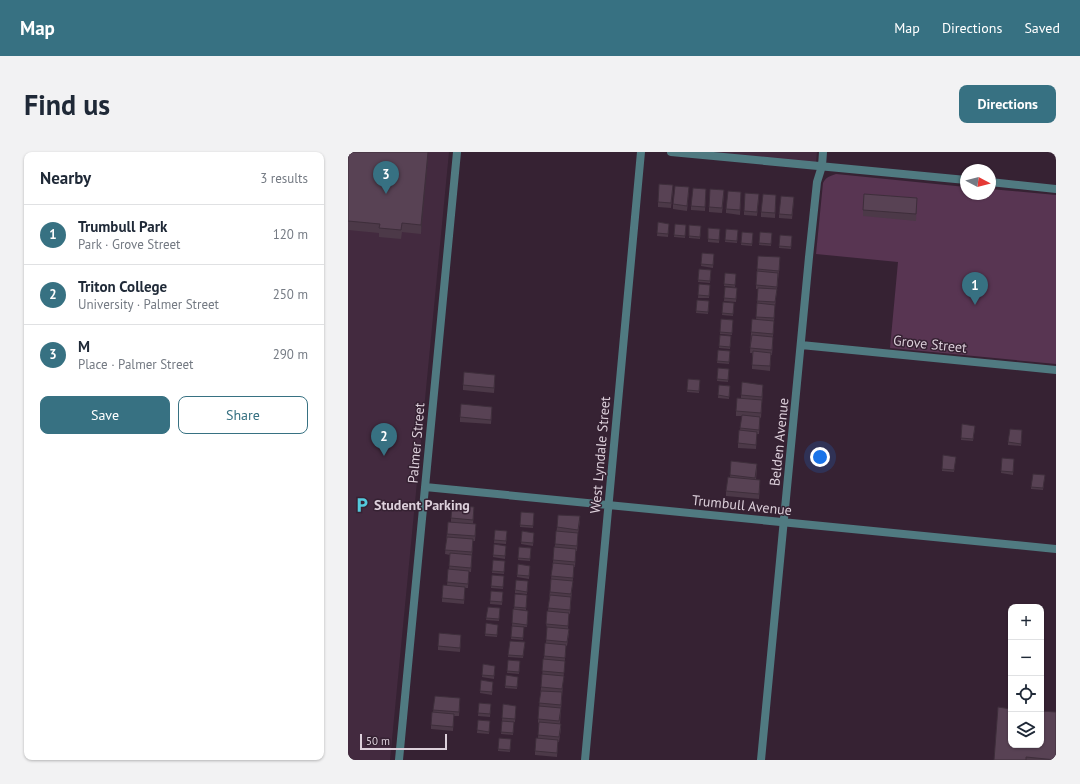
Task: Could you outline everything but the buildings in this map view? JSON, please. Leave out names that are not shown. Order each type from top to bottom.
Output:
[{"type":"street","name":"Palmer Street","points":[[399,760],[457,152]]},
{"type":"street","name":"West Lyndale Street","points":[[585,760],[641,152]]},
{"type":"street","points":[[671,152],[960,179]]},
{"type":"street","name":"Belden Avenue","points":[[761,760],[817,182],[822,166],[823,152]]},
{"type":"street","points":[[996,183],[1056,189]]},
{"type":"street","name":"Grove Street","points":[[801,345],[1056,370]]},
{"type":"street","name":"Trumbull Avenue","points":[[425,487],[1056,549]]},
{"type":"shaded area","points":[[348,152],[449,152],[390,760],[348,760]]},
{"type":"shaded area","points":[[689,152],[817,152],[816,163]]},
{"type":"shaded area","points":[[836,174],[960,186],[960,200],[996,200],[996,190],[1056,195],[1056,364],[890,348],[898,262],[816,254],[823,183],[830,176]]},
{"type":"place","name":"M","points":[[386,194]]},
{"type":"place","name":"Trumbull Park","points":[[975,305]]},
{"type":"place","name":"Triton College","points":[[384,456]]},
{"type":"place","name":"Student Parking","points":[[362,505]]}]
